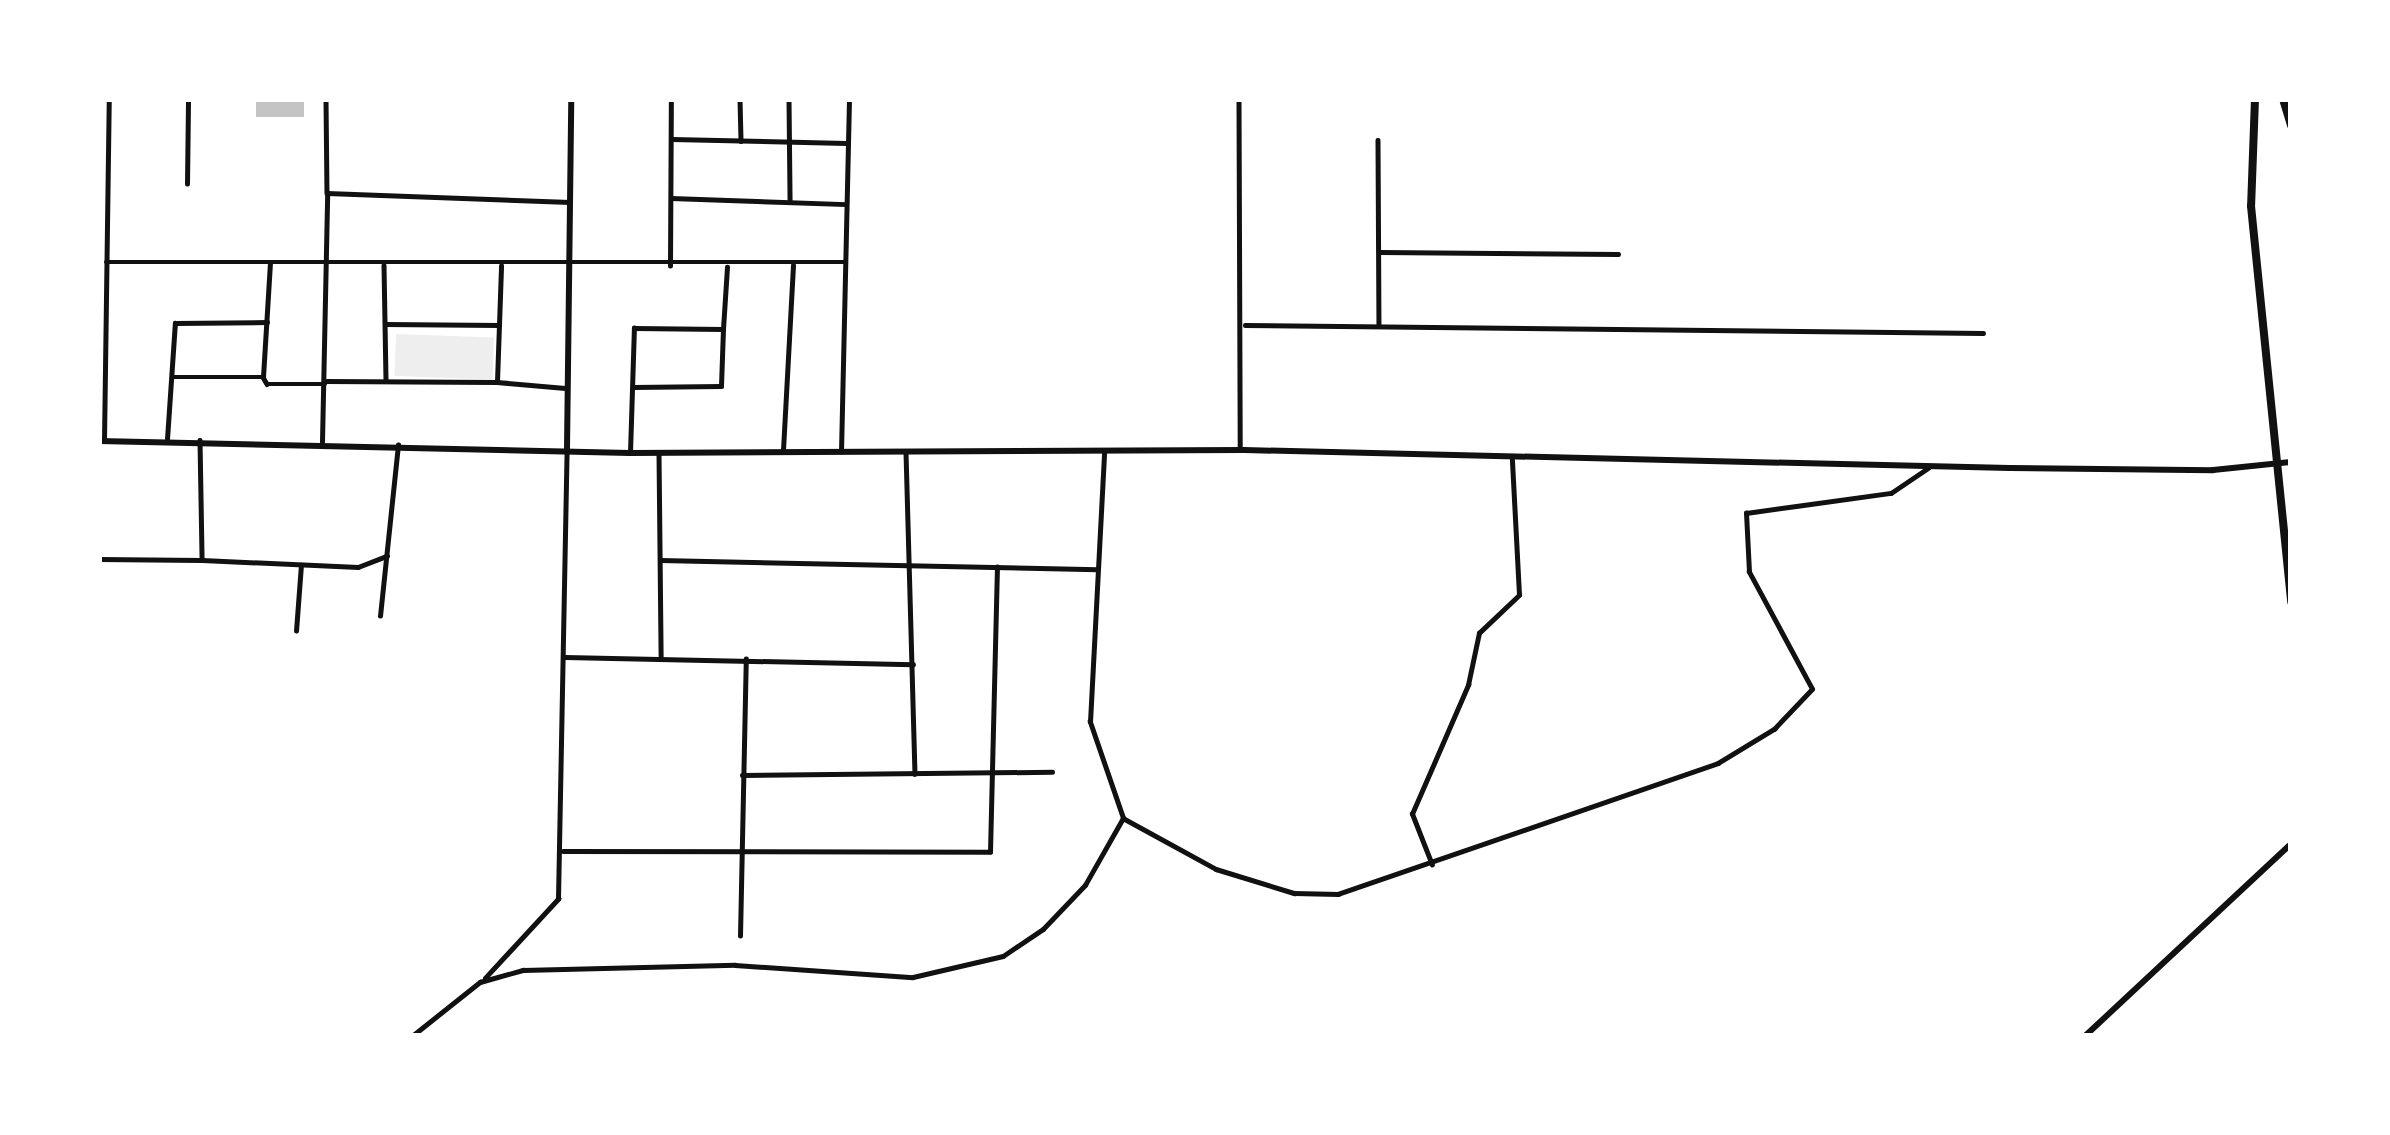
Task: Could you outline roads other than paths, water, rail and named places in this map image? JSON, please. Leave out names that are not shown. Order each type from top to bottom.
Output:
[{"type":"main road","points":[[2255,99],[2251,206],[2291,602]]},
{"type":"main road","points":[[2283,99],[2291,125]]},
{"type":"street","points":[[109,99],[102,441],[322,442],[629,453],[1240,450],[1512,460],[2291,462]]},
{"type":"street","points":[[187,184],[188,99]]},
{"type":"street","points":[[322,442],[326,99]]},
{"type":"street","points":[[412,1036],[481,982],[558,899],[563,851],[571,99]]},
{"type":"street","points":[[670,266],[671,99]]},
{"type":"street","points":[[740,99],[741,141]]},
{"type":"street","points":[[789,99],[790,200]]},
{"type":"street","points":[[842,452],[849,99]]},
{"type":"street","points":[[1239,99],[1240,450]]},
{"type":"street","points":[[672,139],[846,143]]},
{"type":"street","points":[[1378,140],[1379,326]]},
{"type":"street","points":[[327,193],[571,202]]},
{"type":"street","points":[[671,198],[848,205]]},
{"type":"street","points":[[1379,251],[1618,254]]},
{"type":"street","points":[[106,262],[566,267],[846,262]]},
{"type":"street","points":[[270,264],[263,377],[267,384],[497,382],[565,388]]},
{"type":"street","points":[[384,265],[386,382]]},
{"type":"street","points":[[783,450],[793,265]]},
{"type":"street","points":[[497,382],[501,266]]},
{"type":"street","points":[[633,387],[721,386],[727,266]]},
{"type":"street","points":[[167,439],[175,323],[267,322]]},
{"type":"street","points":[[385,324],[499,326]]},
{"type":"street","points":[[1245,325],[1983,333]]},
{"type":"street","points":[[629,453],[634,328],[723,329]]},
{"type":"street","points":[[172,377],[263,377]]},
{"type":"street","points":[[200,440],[202,560]]},
{"type":"street","points":[[380,616],[398,445]]},
{"type":"street","points":[[906,452],[913,565],[915,774]]},
{"type":"street","points":[[1103,452],[1090,722],[1123,818],[1216,869],[1294,893],[1338,894],[1718,763],[1774,729],[1812,689],[1749,572],[1746,513],[1892,493],[1931,464]]},
{"type":"street","points":[[659,453],[661,656]]},
{"type":"street","points":[[1432,865],[1412,814],[1468,685],[1479,633],[1519,595],[1512,460]]},
{"type":"street","points":[[99,559],[358,567],[386,556]]},
{"type":"street","points":[[660,560],[1097,568]]},
{"type":"street","points":[[296,631],[301,565]]},
{"type":"street","points":[[563,851],[990,852],[997,567]]},
{"type":"street","points":[[565,657],[913,664]]},
{"type":"street","points":[[740,936],[746,659]]},
{"type":"street","points":[[742,775],[1052,772]]},
{"type":"street","points":[[481,982],[548,968],[735,965],[914,977],[972,967],[1017,949],[1059,914],[1085,886],[1123,818]]},
{"type":"street","points":[[2085,1036],[2291,844]]}]
